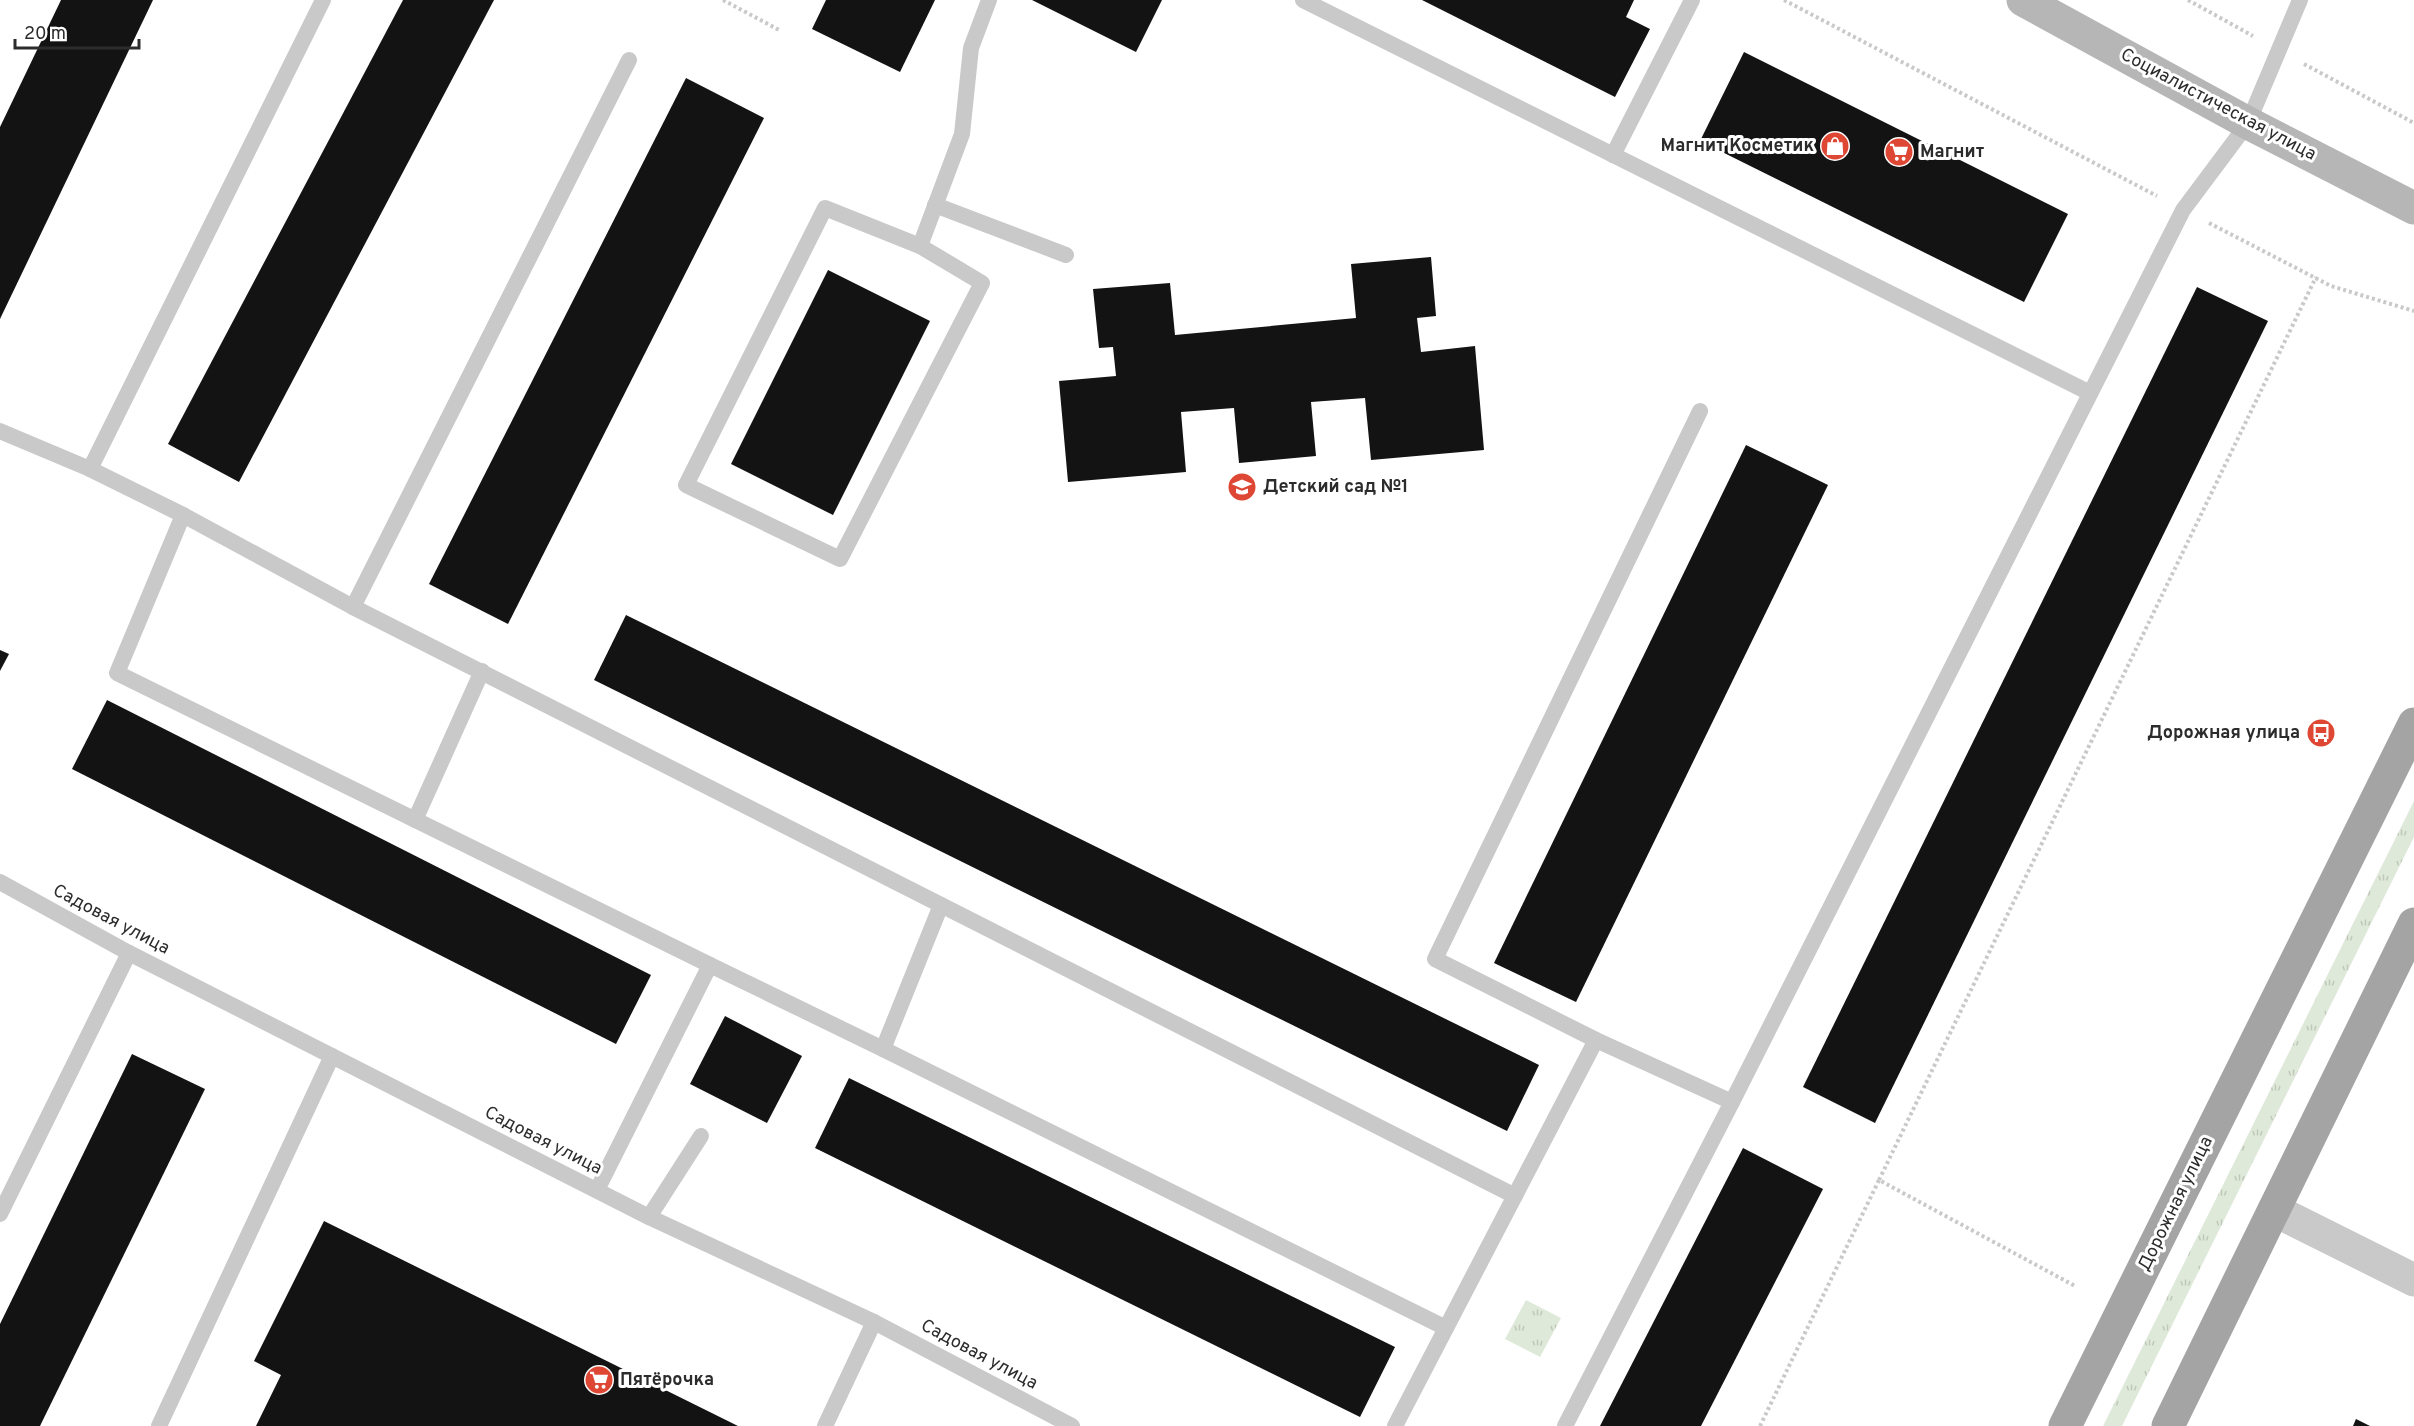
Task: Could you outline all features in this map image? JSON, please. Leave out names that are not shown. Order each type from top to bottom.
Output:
[{"type":"main road","name":"Социалистическая улица","points":[[2023,0],[2248,123],[2414,208]]},
{"type":"main road","name":"Дорожная улица","points":[[2065,1426],[2414,724]]},
{"type":"main road","points":[[2168,1426],[2414,924]]},
{"type":"street","points":[[2274,1210],[2414,1280]]},
{"type":"lane","points":[[90,469],[323,0]]},
{"type":"lane","points":[[920,246],[962,134],[971,48],[989,0]]},
{"type":"lane","points":[[1303,0],[2090,393]]},
{"type":"lane","points":[[1613,155],[1692,0]]},
{"type":"lane","points":[[1565,1426],[1732,1102],[2183,210],[2248,123],[2300,0]]},
{"type":"lane","points":[[353,607],[629,60]]},
{"type":"lane","points":[[935,205],[1065,255]]},
{"type":"lane","points":[[825,208],[920,246],[982,283],[840,559],[686,485],[825,208]]},
{"type":"lane","points":[[1700,411],[1435,959],[1596,1040],[1732,1102]]},
{"type":"lane","points":[[0,431],[90,469],[183,515],[353,607],[1515,1196]]},
{"type":"lane","points":[[183,515],[117,673],[1446,1328]]},
{"type":"lane","points":[[415,820],[482,671]]},
{"type":"lane","name":"Садовая улица","points":[[0,882],[129,953],[649,1217],[874,1322],[1072,1426]]},
{"type":"lane","points":[[883,1049],[941,905]]},
{"type":"lane","points":[[0,1214],[129,953]]},
{"type":"lane","points":[[597,1190],[710,965]]},
{"type":"lane","points":[[1395,1426],[1596,1040]]},
{"type":"lane","points":[[159,1426],[332,1056]]},
{"type":"lane","points":[[649,1217],[701,1136]]},
{"type":"lane","points":[[825,1426],[874,1322]]},
{"type":"path","points":[[723,0],[781,31]]},
{"type":"path","points":[[1784,0],[2331,286],[2414,311]]},
{"type":"path","points":[[1760,1426],[2316,277]]},
{"type":"path","points":[[1879,1180],[2075,1286]]},
{"type":"green space","points":[[2414,801],[2414,837],[2122,1426],[2103,1426]]},
{"type":"green space","points":[[1526,1300],[1561,1318],[1540,1357],[1505,1339]]},
{"type":"building","points":[[61,0],[153,0],[0,319],[0,127]]},
{"type":"building","points":[[403,0],[494,0],[239,482],[168,444]]},
{"type":"building","points":[[826,0],[935,0],[900,72],[812,29]]},
{"type":"building","points":[[1032,0],[1162,0],[1136,52]]},
{"type":"building","points":[[1422,0],[1634,0],[1626,17],[1650,29],[1615,97]]},
{"type":"building","points":[[1744,52],[2068,214],[2024,302],[1700,141]]},
{"type":"building","points":[[686,78],[764,118],[508,624],[429,584]]},
{"type":"building","points":[[1431,257],[1436,316],[1417,318],[1421,352],[1475,346],[1484,450],[1371,460],[1365,398],[1311,402],[1316,456],[1239,463],[1234,408],[1181,412],[1186,472],[1068,482],[1059,381],[1116,376],[1113,347],[1099,348],[1093,289],[1170,283],[1175,335],[1356,318],[1351,264]]},
{"type":"building","points":[[828,270],[930,321],[833,515],[731,464]]},
{"type":"building","points":[[2197,287],[2268,321],[1875,1123],[1803,1087]]},
{"type":"building","points":[[1746,445],[1828,485],[1576,1002],[1494,963]]},
{"type":"building","points":[[626,615],[1539,1065],[1507,1131],[594,680]]},
{"type":"building","points":[[0,650],[9,654],[0,671]]},
{"type":"building","points":[[107,700],[651,975],[616,1044],[72,769]]},
{"type":"building","points":[[725,1016],[802,1056],[767,1123],[690,1084]]},
{"type":"building","points":[[132,1054],[205,1089],[40,1426],[0,1426],[0,1324]]},
{"type":"building","points":[[849,1078],[1395,1347],[1360,1417],[815,1148]]},
{"type":"building","points":[[1743,1148],[1823,1189],[1701,1426],[1600,1426]]},
{"type":"building","points":[[324,1221],[738,1426],[256,1426],[281,1375],[254,1361]]},
{"type":"building","points":[[2356,1419],[2370,1426],[2353,1426]]},
{"type":"place","name":"Магнит Косметик","points":[[1835,146]]},
{"type":"place","name":"Магнит","points":[[1899,152]]},
{"type":"place","name":"Детский сад №1","points":[[1242,487]]},
{"type":"place","name":"Дорожная улица","points":[[2321,733]]},
{"type":"place","name":"Пятёрочка","points":[[599,1380]]}]
